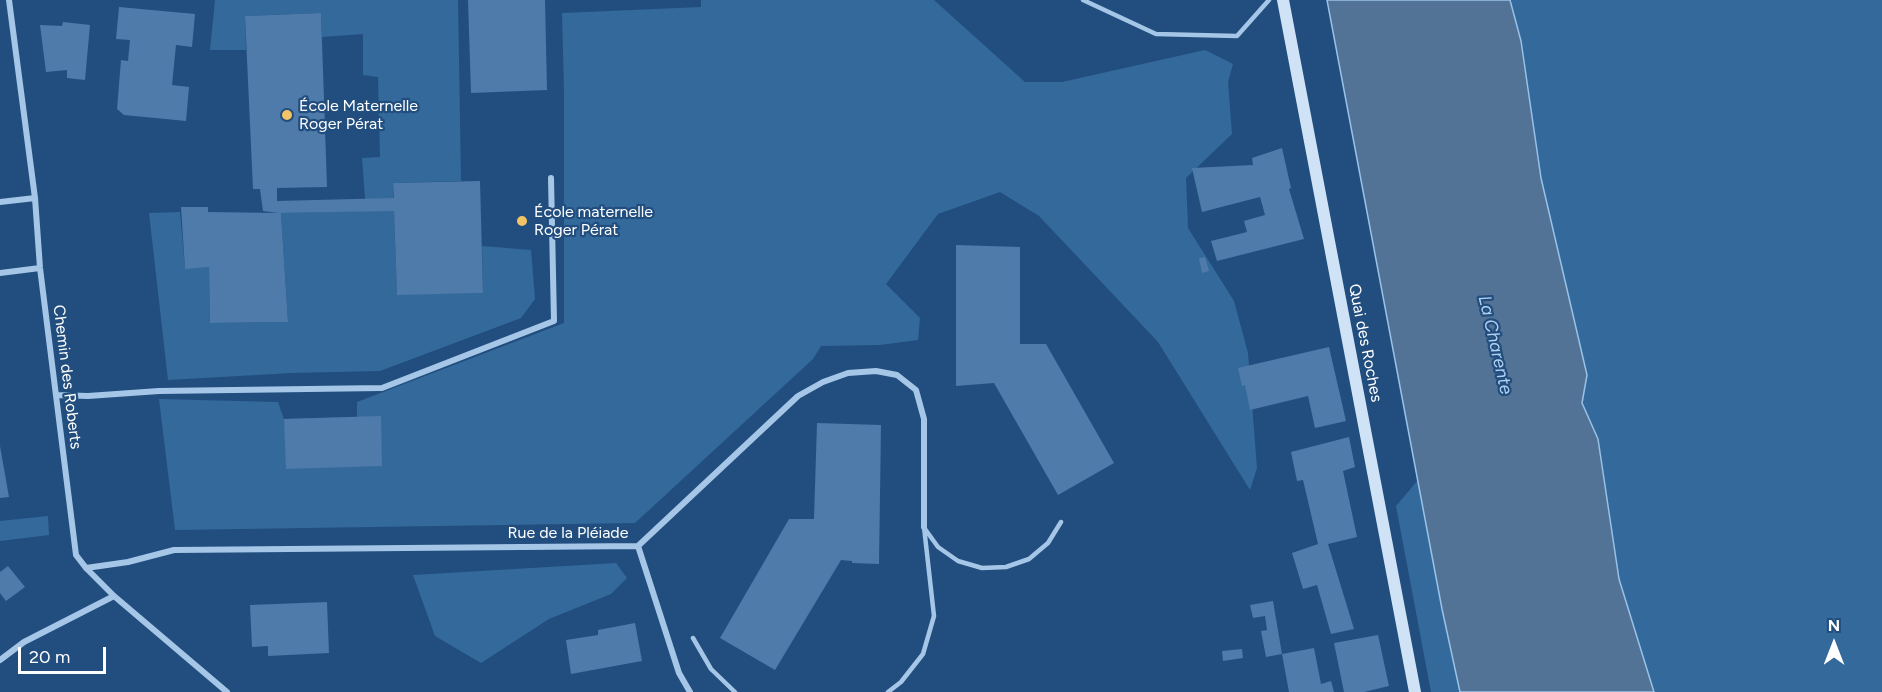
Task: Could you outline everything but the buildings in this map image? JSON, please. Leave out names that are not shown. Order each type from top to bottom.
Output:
[{"type":"street","name":"Chemin des Roberts","points":[[9,0],[76,555],[114,596],[226,692]]},
{"type":"street","name":"Quai des Roches","points":[[1283,0],[1415,692]]},
{"type":"street","points":[[56,395],[382,388],[554,321],[550,178]]},
{"type":"street","points":[[0,202],[34,198]]},
{"type":"street","points":[[0,273],[40,268]]},
{"type":"street","name":"Rue de la Pléiade","points":[[86,568],[128,562],[174,550],[638,546],[798,396],[823,382],[848,373],[876,371],[897,375],[916,390],[924,418],[924,527]]},
{"type":"street","points":[[638,546],[679,673],[690,692]]},
{"type":"street","points":[[0,660],[24,642],[114,596]]},
{"type":"lane","points":[[1083,0],[1156,34],[1238,36],[1269,0]]},
{"type":"lane","points":[[924,527],[938,547],[958,561],[981,568],[1006,567],[1029,558],[1048,543],[1061,522]]},
{"type":"lane","points":[[888,692],[901,682],[923,654],[934,616],[924,527]]},
{"type":"lane","points":[[693,638],[711,669],[735,692]]},
{"type":"shaded area","points":[[215,0],[458,0],[461,181],[393,183],[397,294],[483,293],[482,246],[531,250],[535,299],[521,318],[380,371],[168,380],[149,213],[180,212],[185,268],[209,267],[210,323],[288,322],[281,213],[366,211],[362,158],[380,157],[378,77],[363,75],[363,34],[322,37],[321,13],[245,16],[246,50],[210,50]]},
{"type":"shaded area","points":[[701,0],[934,0],[1025,82],[1062,82],[1205,50],[1233,64],[1228,82],[1232,134],[1186,178],[1188,228],[1234,301],[1248,353],[1257,468],[1250,490],[1158,342],[1039,216],[1000,192],[938,214],[886,284],[920,318],[918,340],[880,345],[821,346],[813,359],[635,523],[175,530],[159,399],[278,402],[284,419],[357,417],[357,402],[564,323],[562,13],[701,7]]},
{"type":"shaded area","points":[[1510,0],[1882,0],[1882,692],[1654,692],[1619,579],[1598,439],[1582,403],[1587,375],[1541,178],[1521,41]]},
{"type":"shaded area","points":[[1418,480],[1461,692],[1431,692],[1396,506]]},
{"type":"shaded area","points":[[48,516],[49,535],[0,541],[0,521]]},
{"type":"shaded area","points":[[616,563],[627,578],[611,594],[549,619],[481,663],[435,636],[413,575]]},
{"type":"water","name":"La Charente","points":[[1327,0],[1510,0],[1521,41],[1541,178],[1587,375],[1582,403],[1598,439],[1619,579],[1654,692],[1460,692],[1442,609]]},
{"type":"place","name":"École Maternelle Roger Pérat","points":[[287,115]]},
{"type":"place","name":"École maternelle Roger Pérat","points":[[522,221]]}]
